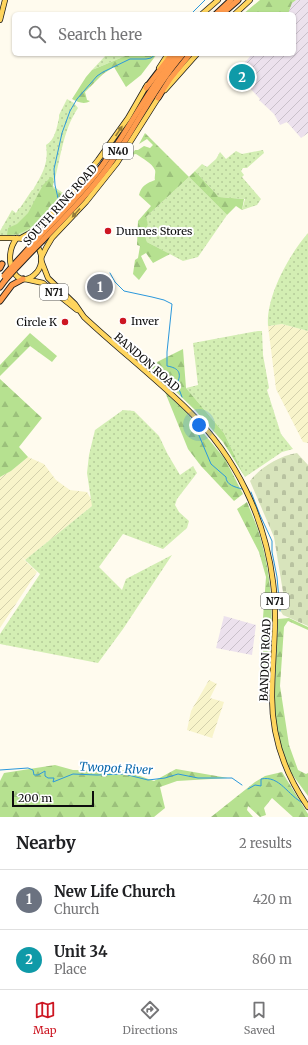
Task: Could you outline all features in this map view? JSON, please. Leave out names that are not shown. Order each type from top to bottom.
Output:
[{"type":"highway","points":[[217,12],[233,1]]},
{"type":"highway","points":[[225,12],[233,1]]},
{"type":"highway","points":[[146,88],[170,56]]},
{"type":"highway","name":"SOUTH RING ROAD","points":[[41,239],[99,170],[121,139],[155,84],[176,56]]},
{"type":"highway","name":"SOUTH RING ROAD","points":[[0,287],[5,278],[32,248],[84,196],[101,176],[126,140],[156,90],[182,56]]},
{"type":"highway","points":[[158,98],[170,79],[188,56]]},
{"type":"highway","name":"SOUTH RING ROAD","points":[[0,281],[5,278]]},
{"type":"highway","points":[[0,300],[12,285],[24,279]]},
{"type":"main road","points":[[0,20],[5,0]]},
{"type":"main road","points":[[204,12],[218,0]]},
{"type":"main road","points":[[237,12],[250,0]]},
{"type":"main road","points":[[146,88],[167,56]]},
{"type":"main road","points":[[158,98],[195,56]]},
{"type":"main road","name":"N40","points":[[19,238],[32,232],[40,226],[87,174],[113,140],[146,88]]},
{"type":"main road","name":"N40","points":[[42,259],[52,238],[96,190],[117,163],[158,98]]},
{"type":"main road","points":[[0,238],[19,238]]},
{"type":"main road","points":[[6,246],[19,238]]},
{"type":"main road","name":"N71","points":[[1,257],[1,266],[9,275],[16,278],[24,279],[36,272],[42,259],[37,245],[31,241],[19,238]]},
{"type":"main road","name":"BANDON ROAD","points":[[42,259],[46,274],[50,281],[75,304],[80,312]]},
{"type":"main road","name":"BANDON ROAD","points":[[24,279],[43,283],[80,312],[112,343],[169,392],[200,422],[235,470],[249,497],[260,526],[266,546],[273,582],[276,616],[272,696],[276,736],[288,774],[308,807]]},
{"type":"shaded area","points":[[296,0],[308,0],[308,133],[301,138],[287,122],[280,125],[274,114],[259,100],[260,99],[249,87],[243,89],[231,75],[250,56],[296,56],[296,12],[289,12],[292,3]]},
{"type":"shaded area","points":[[282,324],[308,331],[308,443],[303,442],[276,389],[268,326]]},
{"type":"shaded area","points":[[28,457],[44,464],[56,480],[70,490],[87,492],[92,501],[92,506],[25,560],[19,555],[37,572],[0,628],[0,477],[11,471]]},
{"type":"shaded area","points":[[224,616],[256,625],[252,655],[216,648]]},
{"type":"shaded area","points":[[209,680],[217,684],[210,698],[224,702],[212,738],[187,730],[191,711]]},
{"type":"green space","points":[[260,0],[296,0],[292,3],[289,12],[245,12]]},
{"type":"green space","points":[[105,56],[125,56],[92,70]]},
{"type":"green space","points":[[125,56],[155,56],[141,75],[126,87],[114,67],[103,74],[85,92],[87,100],[90,101],[83,103],[72,99],[92,70]]},
{"type":"green space","points":[[67,99],[74,103],[78,108],[65,136],[53,186],[66,195],[31,231],[23,235],[0,236],[0,231],[12,210],[16,213],[33,190],[42,174],[46,163],[46,145],[54,137],[59,115]]},
{"type":"green space","points":[[145,133],[189,177],[146,217],[148,225],[144,232],[147,242],[170,254],[153,263],[146,253],[141,256],[147,269],[139,280],[133,274],[135,260],[138,258],[140,246],[137,245],[138,221],[151,206],[139,195],[141,189],[145,185],[155,180],[155,171],[154,167],[144,159],[136,154],[131,155],[135,150],[138,150],[144,146],[150,148],[153,145],[147,139],[139,144]]},
{"type":"green space","points":[[263,150],[264,153],[247,168],[243,168],[241,171],[244,175],[242,177],[261,199],[257,205],[242,210],[245,199],[219,197],[195,171],[202,164],[207,167],[216,159],[220,152],[226,159],[236,151],[242,154]]},
{"type":"green space","points":[[195,171],[219,197],[244,199],[242,210],[236,206],[227,215],[189,177]]},
{"type":"green space","points":[[51,177],[53,178],[53,188],[64,196],[46,215],[31,227],[23,232],[7,235],[8,228],[17,224],[28,213],[43,185]]},
{"type":"green space","points":[[189,177],[227,215],[198,257],[183,261],[147,242],[144,232],[148,225],[145,218]]},
{"type":"green space","points":[[308,233],[308,331],[282,324],[268,326],[268,314],[280,276],[293,253]]},
{"type":"green space","points":[[262,331],[263,355],[269,388],[267,390],[281,434],[293,449],[282,452],[245,477],[224,433],[186,388],[198,385],[193,343]]},
{"type":"green space","points":[[30,333],[57,356],[52,362],[30,346],[0,376],[0,365]]},
{"type":"green space","points":[[183,349],[186,388],[224,433],[245,477],[223,442],[195,410],[149,366]]},
{"type":"green space","points":[[0,379],[42,418],[19,447],[28,457],[11,471],[0,477]]},
{"type":"green space","points":[[165,392],[186,412],[225,459],[243,494],[234,501],[201,466],[188,449]]},
{"type":"green space","points":[[123,410],[134,411],[159,436],[180,475],[193,466],[197,473],[177,499],[175,505],[179,512],[189,521],[187,528],[163,549],[123,534],[99,567],[122,590],[126,579],[172,555],[123,629],[98,663],[0,644],[0,634],[40,574],[25,560],[92,506],[87,473],[89,455],[95,430]]},
{"type":"green space","points":[[297,453],[308,465],[308,626],[283,615],[280,610],[283,592],[274,537],[250,481],[259,471],[277,459]]},
{"type":"green space","points":[[247,502],[258,530],[267,566],[272,619],[271,645],[261,645],[266,577],[259,552],[237,509]]},
{"type":"green space","points":[[289,618],[308,627],[308,630],[288,621],[284,627],[280,686],[289,745],[298,770],[306,774],[308,773],[308,796],[289,770],[279,743],[274,707],[278,619]]},
{"type":"green space","points":[[261,650],[270,651],[268,702],[263,700]]},
{"type":"green space","points":[[55,765],[73,770],[123,770],[154,781],[176,769],[228,778],[177,781],[160,787],[165,808],[154,817],[0,817],[0,781],[4,773]]},
{"type":"green space","points":[[282,772],[308,814],[308,817],[293,817],[272,798],[264,808],[266,815],[260,817],[248,806],[247,810],[253,817],[211,817],[255,782],[265,776]]},
{"type":"waterway","points":[[193,12],[205,0]]},
{"type":"waterway","points":[[58,198],[54,169],[62,133],[70,111],[77,99],[97,76],[103,72],[130,59],[146,59],[154,56]]},
{"type":"waterway","points":[[110,273],[115,282],[124,291],[164,300],[172,304],[167,366],[174,368],[179,374],[177,384],[182,397]]},
{"type":"waterway","points":[[192,419],[211,464],[226,477],[229,484],[242,489]]},
{"type":"waterway","points":[[251,492],[272,541],[272,552],[277,577],[280,611]]},
{"type":"waterway","name":"Twopot River","points":[[0,770],[28,768],[33,770],[34,775],[38,775],[45,771],[45,776],[48,778],[54,778],[53,782],[73,774],[124,774],[148,780],[165,778],[178,774],[198,778],[232,778],[242,785]]},
{"type":"waterway","name":"Twopot River","points":[[248,789],[255,785],[261,786],[261,779],[273,780],[279,783],[303,803]]},
{"type":"place","name":"Unit 34","points":[[242,77]]},
{"type":"place","name":"Dunnes Stores","points":[[108,231]]},
{"type":"place","name":"New Life Church","points":[[100,287]]},
{"type":"place","name":"Inver","points":[[123,321]]},
{"type":"place","name":"Circle K","points":[[65,322]]}]
